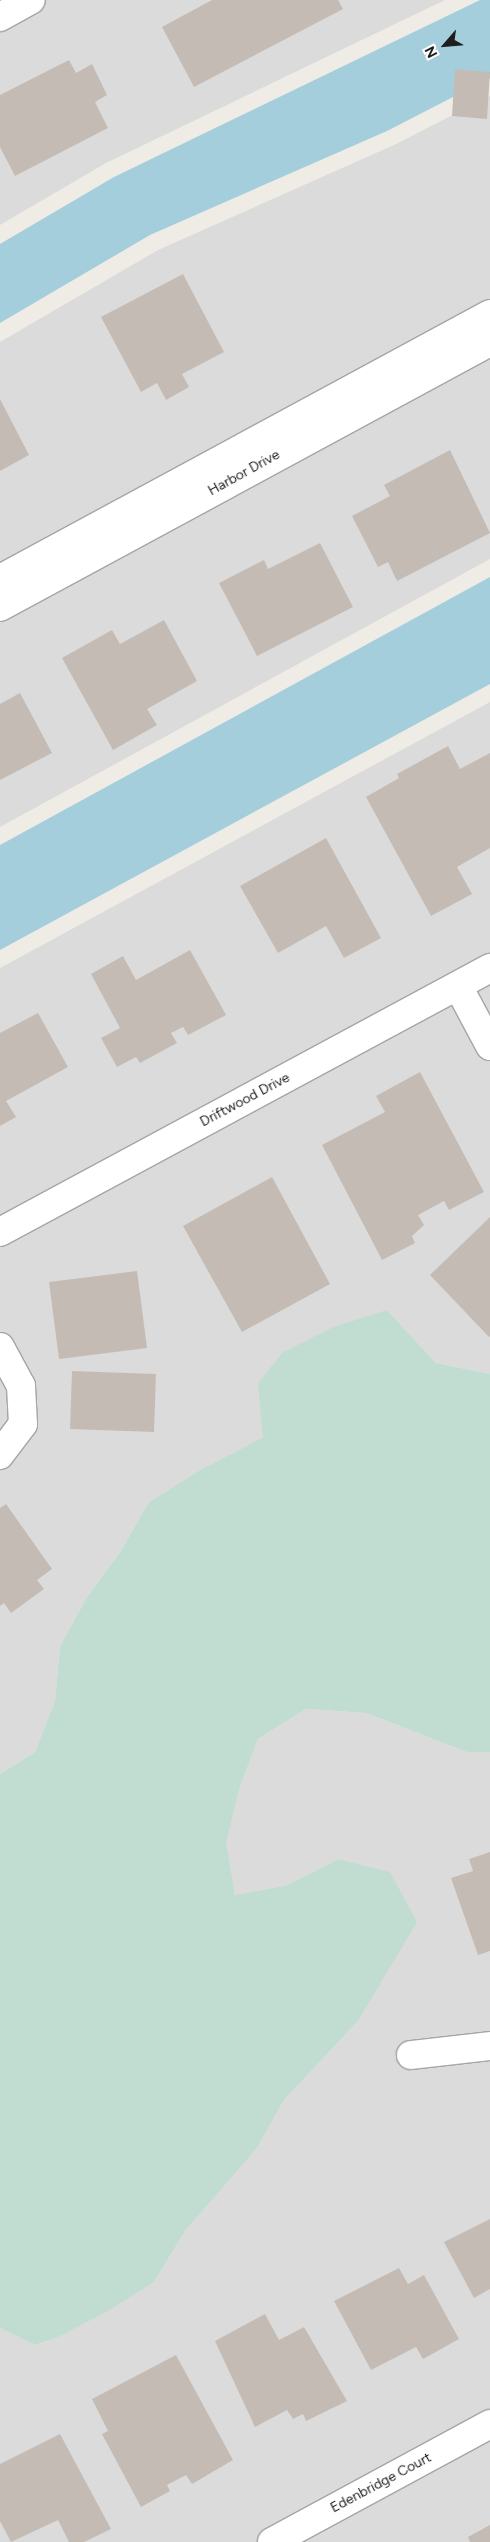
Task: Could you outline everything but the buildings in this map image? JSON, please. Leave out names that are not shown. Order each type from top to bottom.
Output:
[{"type":"street","points":[[0,17],[31,0]]},
{"type":"street","name":"Harbor Drive","points":[[0,579],[490,314]]},
{"type":"street","name":"Harbor Drive","points":[[0,606],[490,342]]},
{"type":"street","name":"Driftwood Drive","points":[[0,1232],[490,968]]},
{"type":"street","points":[[458,986],[490,1046]]},
{"type":"street","points":[[0,1347],[21,1386],[23,1424],[0,1455]]},
{"type":"street","points":[[411,2055],[490,2046]]},
{"type":"street","name":"Edenbridge Court","points":[[272,2542],[490,2424]]},
{"type":"shaded area","points":[[0,0],[445,0],[106,163],[0,225]]},
{"type":"shaded area","points":[[490,96],[490,559],[0,827],[0,342],[158,250],[394,145]]},
{"type":"shaded area","points":[[490,702],[490,1374],[436,1363],[387,1310],[263,1437],[200,1470],[148,1503],[121,1551],[87,1597],[60,1646],[55,1701],[35,1752],[0,1774],[0,968]]},
{"type":"shaded area","points":[[306,1709],[366,1713],[467,1752],[490,1752],[490,2542],[0,2542],[0,2328],[36,2345],[56,2338],[154,2282],[185,2231],[257,2148],[284,2100],[358,2021],[338,1859],[288,1885],[235,1895],[225,1843],[239,1790],[258,1739]]},
{"type":"green space","points":[[387,1310],[436,1363],[490,1374],[490,1752],[467,1752],[366,1713],[306,1709],[258,1739],[239,1790],[226,1843],[235,1895],[288,1885],[338,1859],[390,1872],[417,1922],[358,2021],[284,2100],[257,2148],[185,2231],[154,2282],[106,2312],[56,2338],[35,2345],[0,2328],[0,1774],[35,1752],[55,1701],[60,1646],[87,1597],[121,1551],[148,1503],[200,1470],[263,1437],[258,1383],[283,1352],[333,1327]]},
{"type":"water","points":[[480,0],[490,0],[490,78],[387,131],[150,235],[0,323],[0,244],[114,177]]},
{"type":"water","points":[[490,577],[490,684],[0,950],[0,845]]}]
